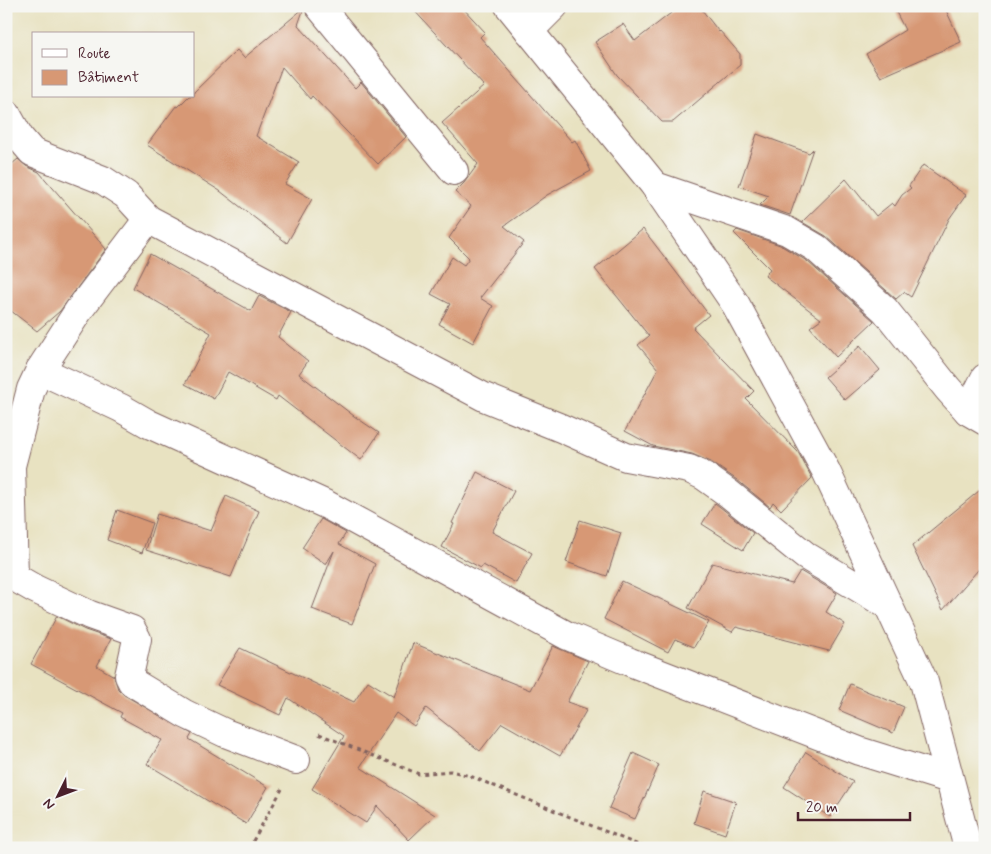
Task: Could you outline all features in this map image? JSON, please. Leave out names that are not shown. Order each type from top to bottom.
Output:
[{"type":"street","points":[[320,6],[454,171]]},
{"type":"street","points":[[509,6],[655,186],[736,305],[826,471],[924,682],[968,848]]},
{"type":"street","points":[[529,31],[554,6]]},
{"type":"street","points":[[6,113],[20,138],[32,152],[103,180],[126,195],[148,219],[484,397],[626,457],[689,469],[704,476],[806,556],[889,606]]},
{"type":"street","points":[[655,186],[787,231],[816,248],[885,310],[948,389],[976,416]]},
{"type":"street","points":[[148,219],[79,310],[40,370],[31,389],[10,466],[10,575],[34,590],[90,615],[132,630],[137,639],[129,676],[132,682],[185,714],[225,733],[296,760]]},
{"type":"street","points":[[40,370],[121,408],[149,424],[326,505],[566,635],[630,662],[859,751],[949,778]]},
{"type":"street","points":[[976,416],[985,378]]},
{"type":"path","points":[[249,848],[281,792],[311,731],[418,774],[451,771],[470,776],[646,848]]},
{"type":"building","points":[[410,6],[461,6],[485,32],[480,37],[572,142],[575,140],[591,171],[547,195],[504,226],[524,242],[480,298],[493,306],[473,343],[439,324],[450,304],[431,294],[452,257],[464,265],[469,258],[449,238],[471,206],[455,192],[478,164],[442,123],[484,86]]},
{"type":"building","points":[[680,6],[699,6],[719,32],[740,54],[740,65],[673,122],[662,122],[617,75],[595,42],[623,24],[635,41]]},
{"type":"building","points":[[893,6],[944,6],[961,42],[881,77],[866,54],[905,30]]},
{"type":"building","points":[[304,8],[298,25],[355,88],[361,82],[406,137],[378,164],[312,96],[310,99],[282,67],[256,136],[299,162],[285,184],[312,199],[287,243],[220,191],[147,145],[176,106],[178,107],[187,98],[195,98],[195,91],[237,50],[244,58]]},
{"type":"building","points":[[757,134],[809,153],[813,149],[790,215],[760,205],[769,196],[739,186]]},
{"type":"building","points":[[18,159],[26,166],[39,172],[106,249],[60,311],[37,331],[6,307],[6,169]]},
{"type":"building","points":[[923,165],[966,195],[949,219],[911,297],[904,292],[896,299],[826,236],[802,222],[846,179],[876,216],[892,203],[895,206],[902,195],[911,188],[909,186]]},
{"type":"building","points":[[643,229],[709,315],[693,328],[754,391],[746,399],[798,452],[812,478],[781,510],[773,502],[770,507],[711,462],[692,454],[653,446],[625,431],[658,369],[638,345],[649,336],[595,269]]},
{"type":"building","points":[[737,230],[780,245],[807,261],[874,321],[836,357],[810,327],[821,319],[765,276],[770,269],[734,233]]},
{"type":"building","points":[[150,254],[251,311],[259,296],[291,312],[278,337],[308,361],[299,374],[379,433],[361,460],[278,396],[276,400],[228,372],[214,399],[185,384],[211,333],[133,288]]},
{"type":"building","points":[[860,346],[880,370],[845,400],[825,377]]},
{"type":"building","points":[[477,472],[514,491],[492,532],[532,553],[516,583],[483,565],[481,568],[442,547]]},
{"type":"building","points":[[985,486],[985,562],[943,610],[912,546]]},
{"type":"building","points":[[226,496],[259,511],[231,577],[146,550],[157,514],[211,531]]},
{"type":"building","points":[[715,503],[753,533],[743,550],[702,524]]},
{"type":"building","points":[[117,510],[152,523],[142,553],[107,540]]},
{"type":"building","points":[[321,519],[346,533],[339,544],[375,564],[352,624],[312,609],[334,551],[326,564],[302,548]]},
{"type":"building","points":[[580,520],[621,533],[607,576],[566,562]]},
{"type":"building","points":[[712,563],[792,584],[800,571],[837,593],[826,612],[845,624],[829,651],[736,627],[732,632],[688,608]]},
{"type":"building","points":[[622,581],[709,622],[694,647],[675,639],[668,652],[604,619]]},
{"type":"building","points":[[57,616],[85,630],[111,639],[97,666],[114,676],[118,689],[124,695],[192,734],[189,739],[268,787],[246,824],[147,764],[162,740],[120,717],[122,713],[31,664]]},
{"type":"building","points":[[413,643],[530,690],[553,646],[588,661],[567,702],[587,709],[560,756],[502,723],[480,751],[426,708],[414,726],[396,713],[360,767],[435,815],[409,840],[377,806],[366,823],[312,789],[344,736],[288,698],[280,715],[217,685],[240,648],[354,702],[368,681],[394,697]]},
{"type":"building","points":[[850,684],[904,707],[893,733],[839,710]]},
{"type":"building","points":[[806,752],[853,782],[830,817],[784,787]]},
{"type":"building","points":[[633,753],[659,765],[635,819],[609,808]]},
{"type":"building","points":[[704,791],[736,802],[725,834],[694,823]]}]
